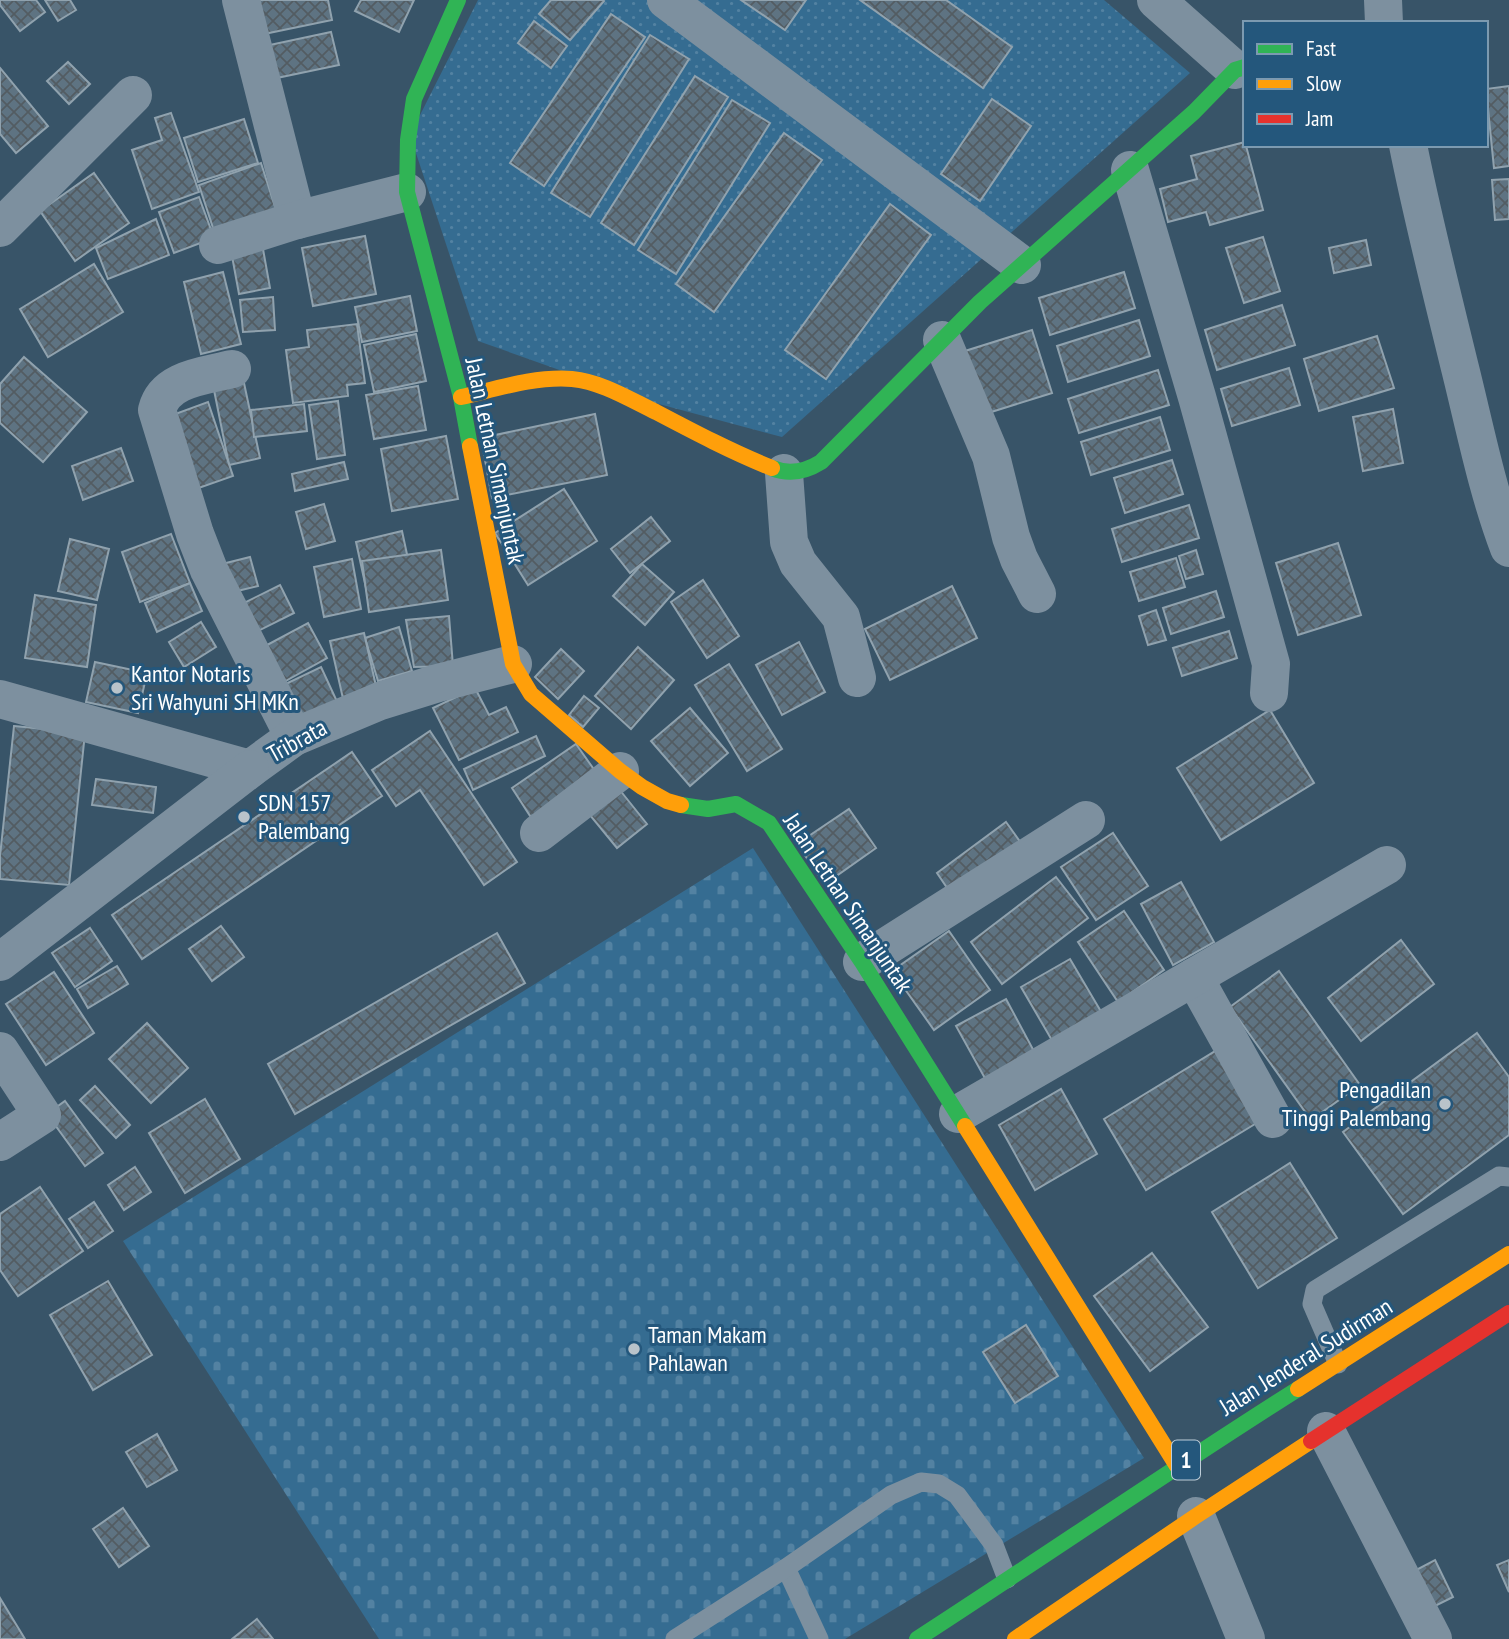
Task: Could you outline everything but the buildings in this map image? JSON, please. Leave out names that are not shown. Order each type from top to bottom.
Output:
[{"type":"main road","name":"Jalan Letnan Simanjuntak","points":[[458,0],[414,99],[408,140],[407,192],[461,397],[513,664],[531,694],[620,771],[667,801],[708,809],[736,804],[769,823],[862,962],[1177,1466]]},
{"type":"main road","points":[[461,397],[535,381],[569,379],[589,382],[619,394],[722,447],[784,473],[808,470],[821,462],[942,340],[1022,265],[1195,112],[1240,68]]},
{"type":"main road","name":"Jalan Jenderal Sudirman","points":[[917,1639],[1091,1526],[1177,1466],[1338,1364],[1462,1293],[1509,1254]]},
{"type":"main road","name":"1","points":[[1015,1639],[1478,1326],[1509,1313]]},
{"type":"street","points":[[241,0],[297,220]]},
{"type":"street","points":[[666,0],[1022,265]]},
{"type":"street","points":[[1156,0],[1240,68]]},
{"type":"street","points":[[0,228],[133,95]]},
{"type":"street","points":[[1408,147],[1427,233],[1506,530]]},
{"type":"street","points":[[1130,170],[1201,410],[1271,664],[1269,693]]},
{"type":"street","points":[[218,245],[297,220],[407,192]]},
{"type":"street","points":[[942,340],[991,456],[1011,537],[1037,594]]},
{"type":"street","points":[[232,369],[178,383],[159,401],[157,410],[195,534],[209,570],[294,737]]},
{"type":"street","points":[[784,473],[789,542],[798,563],[841,617],[857,678]]},
{"type":"street","name":"Tribrata","points":[[0,699],[250,769],[294,737],[380,701],[513,664]]},
{"type":"street","points":[[0,962],[250,769]]},
{"type":"street","points":[[539,833],[620,771]]},
{"type":"street","points":[[862,962],[1086,820]]},
{"type":"street","points":[[958,1114],[1387,865]]},
{"type":"street","points":[[1194,977],[1273,1119]]},
{"type":"street","points":[[0,1051],[42,1115],[0,1142]]},
{"type":"street","points":[[1326,1431],[1433,1639]]},
{"type":"street","points":[[1196,1516],[1247,1639]]},
{"type":"lane","points":[[1338,1364],[1312,1304],[1315,1290],[1499,1176],[1509,1177]]},
{"type":"lane","points":[[675,1639],[891,1495],[921,1482],[939,1484],[957,1495],[994,1545],[1007,1579]]},
{"type":"lane","points":[[786,1567],[819,1639]]},
{"type":"green space","points":[[478,0],[1104,0],[1190,73],[782,437],[644,400],[478,341],[410,135]]},
{"type":"green space","name":"Taman Makam Pahlawan","points":[[753,848],[1144,1458],[845,1639],[379,1639],[123,1241]]},
{"type":"traffic: fast","points":[[458,0],[414,99],[408,140],[407,192],[461,397],[470,446]]},
{"type":"traffic: fast","points":[[772,468],[797,471],[821,462],[980,302],[1194,112],[1235,70],[1243,68]]},
{"type":"traffic: fast","points":[[681,805],[708,809],[736,804],[769,823],[862,962],[965,1126]]},
{"type":"traffic: fast","points":[[917,1639],[1298,1389]]},
{"type":"traffic: slow","points":[[461,397],[530,381],[583,381],[615,392],[713,442],[772,468]]},
{"type":"traffic: slow","points":[[470,446],[513,664],[531,694],[620,771],[667,801],[681,805]]},
{"type":"traffic: slow","points":[[965,1126],[1177,1466]]},
{"type":"traffic: slow","points":[[1298,1389],[1509,1254]]},
{"type":"traffic: slow","points":[[1015,1639],[1311,1441]]},
{"type":"traffic: jam","points":[[1311,1441],[1509,1313]]},
{"type":"place","name":"Kantor Notaris Sri Wahyuni SH MKn","points":[[117,688]]},
{"type":"place","name":"SDN 157 Palembang","points":[[244,817]]},
{"type":"place","name":"Pengadilan Tinggi Palembang","points":[[1445,1104]]},
{"type":"place","name":"Taman Makam Pahlawan","points":[[634,1349]]}]
